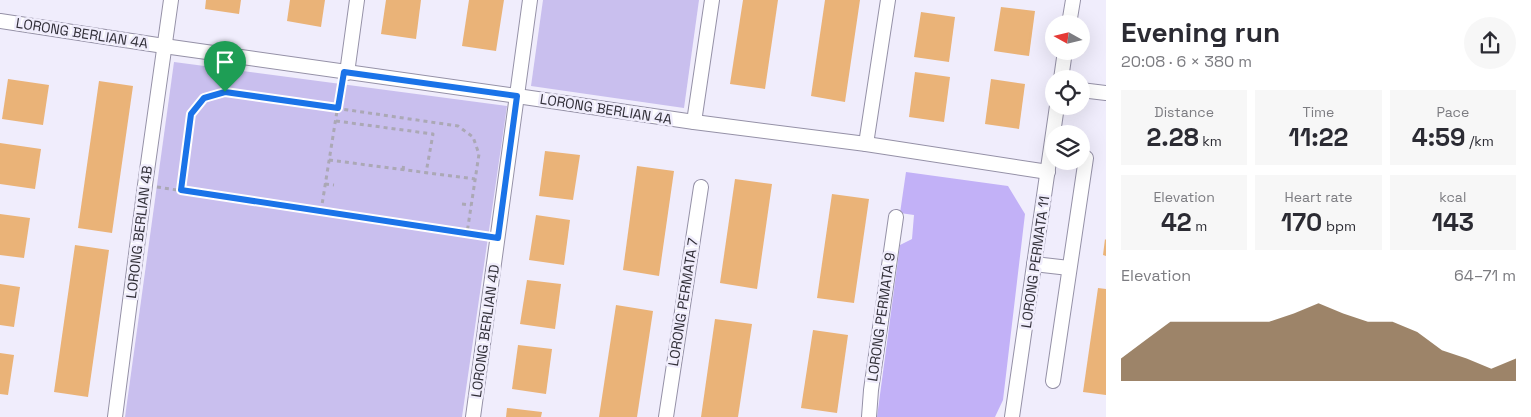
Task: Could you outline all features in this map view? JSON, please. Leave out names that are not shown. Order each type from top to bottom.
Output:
[{"type":"street","name":"LORONG BERLIAN 4A","points":[[164,46],[171,0]]},
{"type":"street","points":[[346,72],[357,0]]},
{"type":"street","name":"LORONG BERLIAN 4D","points":[[474,417],[530,0]]},
{"type":"street","points":[[694,122],[712,0]]},
{"type":"street","points":[[866,144],[888,0]]},
{"type":"street","points":[[1070,15],[1073,0]]},
{"type":"street","name":"LORONG BERLIAN 4A","points":[[0,21],[694,122],[866,144],[1048,172]]},
{"type":"street","name":"LORONG BERLIAN 4B","points":[[115,417],[164,46]]},
{"type":"street","points":[[1090,91],[1106,93]]},
{"type":"street","name":"LORONG PERMATA 11","points":[[1012,417],[1056,115]]},
{"type":"street","points":[[1053,381],[1084,170]]},
{"type":"street","name":"LORONG PERMATA 7","points":[[666,417],[701,187]]},
{"type":"street","name":"LORONG PERMATA 9","points":[[869,417],[871,390],[896,216]]},
{"type":"street","points":[[1034,264],[1069,268]]},
{"type":"path","points":[[321,211],[338,108],[346,72]]},
{"type":"path","points":[[181,190],[191,114],[204,98],[225,92],[458,126],[473,137],[479,154],[466,233]]},
{"type":"path","points":[[336,121],[433,134],[426,173]]},
{"type":"path","points":[[329,160],[475,179]]},
{"type":"path","points":[[403,170],[404,163]]},
{"type":"path","points":[[325,184],[334,186]]},
{"type":"path","points":[[145,185],[498,238]]},
{"type":"path","points":[[462,204],[471,206]]},
{"type":"shaded area","points":[[543,0],[699,0],[684,108],[531,86]]},
{"type":"shaded area","points":[[174,62],[507,106],[462,417],[125,417]]},
{"type":"shaded area","points":[[906,172],[1008,186],[1025,214],[1003,400],[995,417],[877,417],[900,245],[912,239],[914,215],[900,213]]},
{"type":"building","points":[[206,0],[241,0],[239,14],[205,9]]},
{"type":"building","points":[[290,0],[325,0],[321,27],[287,21]]},
{"type":"building","points":[[386,0],[421,0],[416,39],[381,34]]},
{"type":"building","points":[[469,0],[504,0],[496,51],[462,46]]},
{"type":"building","points":[[743,0],[778,0],[765,89],[730,84]]},
{"type":"building","points":[[825,0],[860,0],[845,102],[811,96]]},
{"type":"building","points":[[1001,7],[1035,11],[1029,56],[994,51]]},
{"type":"building","points":[[921,12],[955,17],[949,62],[914,57]]},
{"type":"building","points":[[915,72],[950,77],[944,122],[909,117]]},
{"type":"building","points":[[8,79],[49,85],[43,125],[2,119]]},
{"type":"building","points":[[991,79],[1025,84],[1019,129],[985,124]]},
{"type":"building","points":[[99,81],[133,86],[112,233],[78,228]]},
{"type":"building","points":[[0,143],[41,149],[35,189],[0,184]]},
{"type":"building","points":[[545,151],[580,155],[573,200],[539,196]]},
{"type":"building","points":[[637,166],[674,171],[659,276],[623,270]]},
{"type":"building","points":[[735,179],[772,184],[757,289],[720,283]]},
{"type":"building","points":[[832,194],[869,199],[854,303],[817,298]]},
{"type":"building","points":[[0,214],[30,218],[24,258],[0,255]]},
{"type":"building","points":[[536,215],[570,220],[564,265],[529,260]]},
{"type":"building","points":[[1106,240],[1106,256],[1103,255]]},
{"type":"building","points":[[75,245],[109,250],[88,397],[54,392]]},
{"type":"building","points":[[527,280],[561,284],[555,329],[520,324]]},
{"type":"building","points":[[0,284],[20,287],[14,327],[0,325]]},
{"type":"building","points":[[1098,288],[1106,289],[1106,395],[1083,392]]},
{"type":"building","points":[[616,305],[653,311],[637,417],[599,417]]},
{"type":"building","points":[[715,319],[752,324],[738,417],[701,417]]},
{"type":"building","points":[[813,330],[848,335],[837,413],[801,408]]},
{"type":"building","points":[[518,345],[552,349],[546,394],[512,389]]},
{"type":"building","points":[[0,353],[14,355],[8,395],[0,394]]},
{"type":"building","points":[[507,408],[542,412],[541,417],[506,417]]},
{"type":"route","points":[[344,72],[517,96],[498,238],[181,190],[191,114],[204,98],[225,92],[338,108],[344,72]]}]
